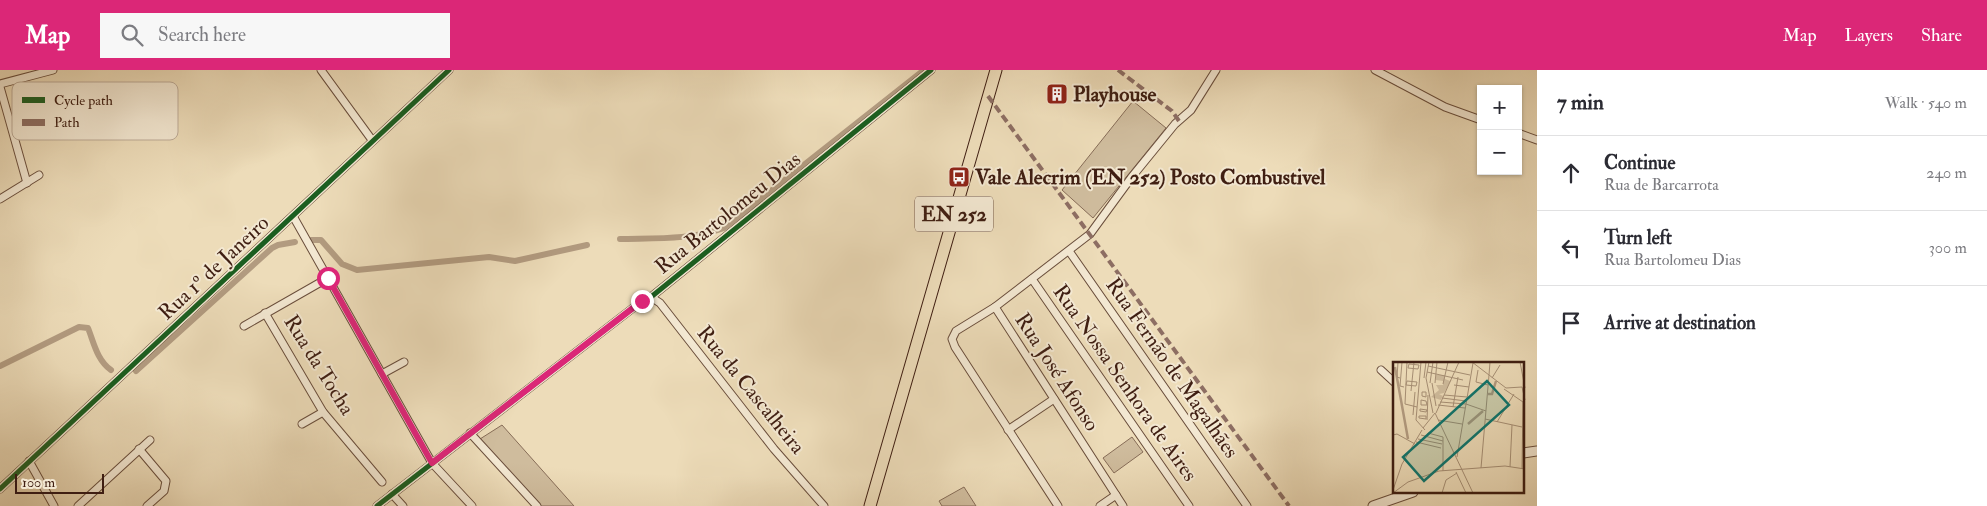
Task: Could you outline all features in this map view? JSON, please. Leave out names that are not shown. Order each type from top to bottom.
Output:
[{"type":"main road","name":"EN 252","points":[[870,506],[996,70]]},
{"type":"street","points":[[13,82],[53,70]]},
{"type":"street","points":[[321,70],[372,140]]},
{"type":"street","name":"Rua 1º de Janeiro","points":[[0,489],[449,70]]},
{"type":"street","name":"Rua Bartolomeu Dias","points":[[377,506],[642,301],[651,297],[932,70]]},
{"type":"street","name":"Rua José Afonso","points":[[1123,506],[995,307],[1090,234],[1131,178],[1175,124],[1191,110],[1216,70]]},
{"type":"street","points":[[1375,70],[1445,107],[1477,119]]},
{"type":"street","points":[[12,82],[0,86],[12,129]]},
{"type":"street","points":[[1522,134],[1537,140]]},
{"type":"street","points":[[15,140],[27,183]]},
{"type":"street","points":[[0,199],[39,175]]},
{"type":"street","points":[[293,216],[432,463],[472,506]]},
{"type":"street","name":"Rua Fernão de Magalhães","points":[[1069,251],[1247,506]]},
{"type":"street","points":[[244,326],[328,278]]},
{"type":"street","name":"Rua Nossa Senhora de Aires","points":[[1032,279],[1189,506]]},
{"type":"street","name":"Rua da Cascalheira","points":[[651,297],[660,303],[774,448],[824,506]]},
{"type":"street","points":[[995,307],[956,331],[952,339],[955,347],[1058,506]]},
{"type":"street","name":"Rua da Tocha","points":[[265,313],[323,412],[382,482]]},
{"type":"street","points":[[382,374],[404,362]]},
{"type":"street","points":[[1381,370],[1393,381]]},
{"type":"street","points":[[1008,430],[1054,399]]},
{"type":"street","points":[[302,424],[323,412]]},
{"type":"street","points":[[470,433],[537,506]]},
{"type":"street","points":[[78,506],[150,440]]},
{"type":"street","points":[[139,449],[166,481],[164,491],[147,506]]},
{"type":"street","points":[[1524,453],[1537,451]]},
{"type":"street","points":[[29,461],[54,506]]},
{"type":"street","points":[[392,494],[403,506]]},
{"type":"street","points":[[1373,506],[1407,494]]},
{"type":"street","points":[[1100,506],[1116,495]]},
{"type":"shaded area","points":[[1133,101],[1166,128],[1093,218],[1062,190]]},
{"type":"shaded area","points":[[502,425],[574,506],[541,506],[480,439]]},
{"type":"shaded area","points":[[1132,437],[1143,452],[1114,473],[1103,458]]},
{"type":"shaded area","points":[[964,487],[976,506],[942,506],[939,501]]},
{"type":"waterway","points":[[620,239],[699,235],[724,228],[924,70]]},
{"type":"waterway","points":[[311,240],[321,240],[342,264],[357,270],[489,257],[515,261],[587,245]]},
{"type":"waterway","points":[[136,371],[272,248],[295,242]]},
{"type":"waterway","points":[[0,366],[79,327],[88,328],[99,356],[111,370]]},
{"type":"marked path","points":[[1118,70],[1172,111],[1179,121]]},
{"type":"marked path","points":[[988,96],[1289,506]]},
{"type":"cycle path","points":[[0,489],[449,70]]},
{"type":"cycle path","points":[[377,506],[642,301],[651,297],[931,70]]},
{"type":"place","name":"Playhouse","points":[[1057,94]]},
{"type":"place","name":"Vale Alecrim (EN 252) Posto Combustivel","points":[[959,177]]},
{"type":"route","points":[[328,278],[432,463],[642,301]]}]
